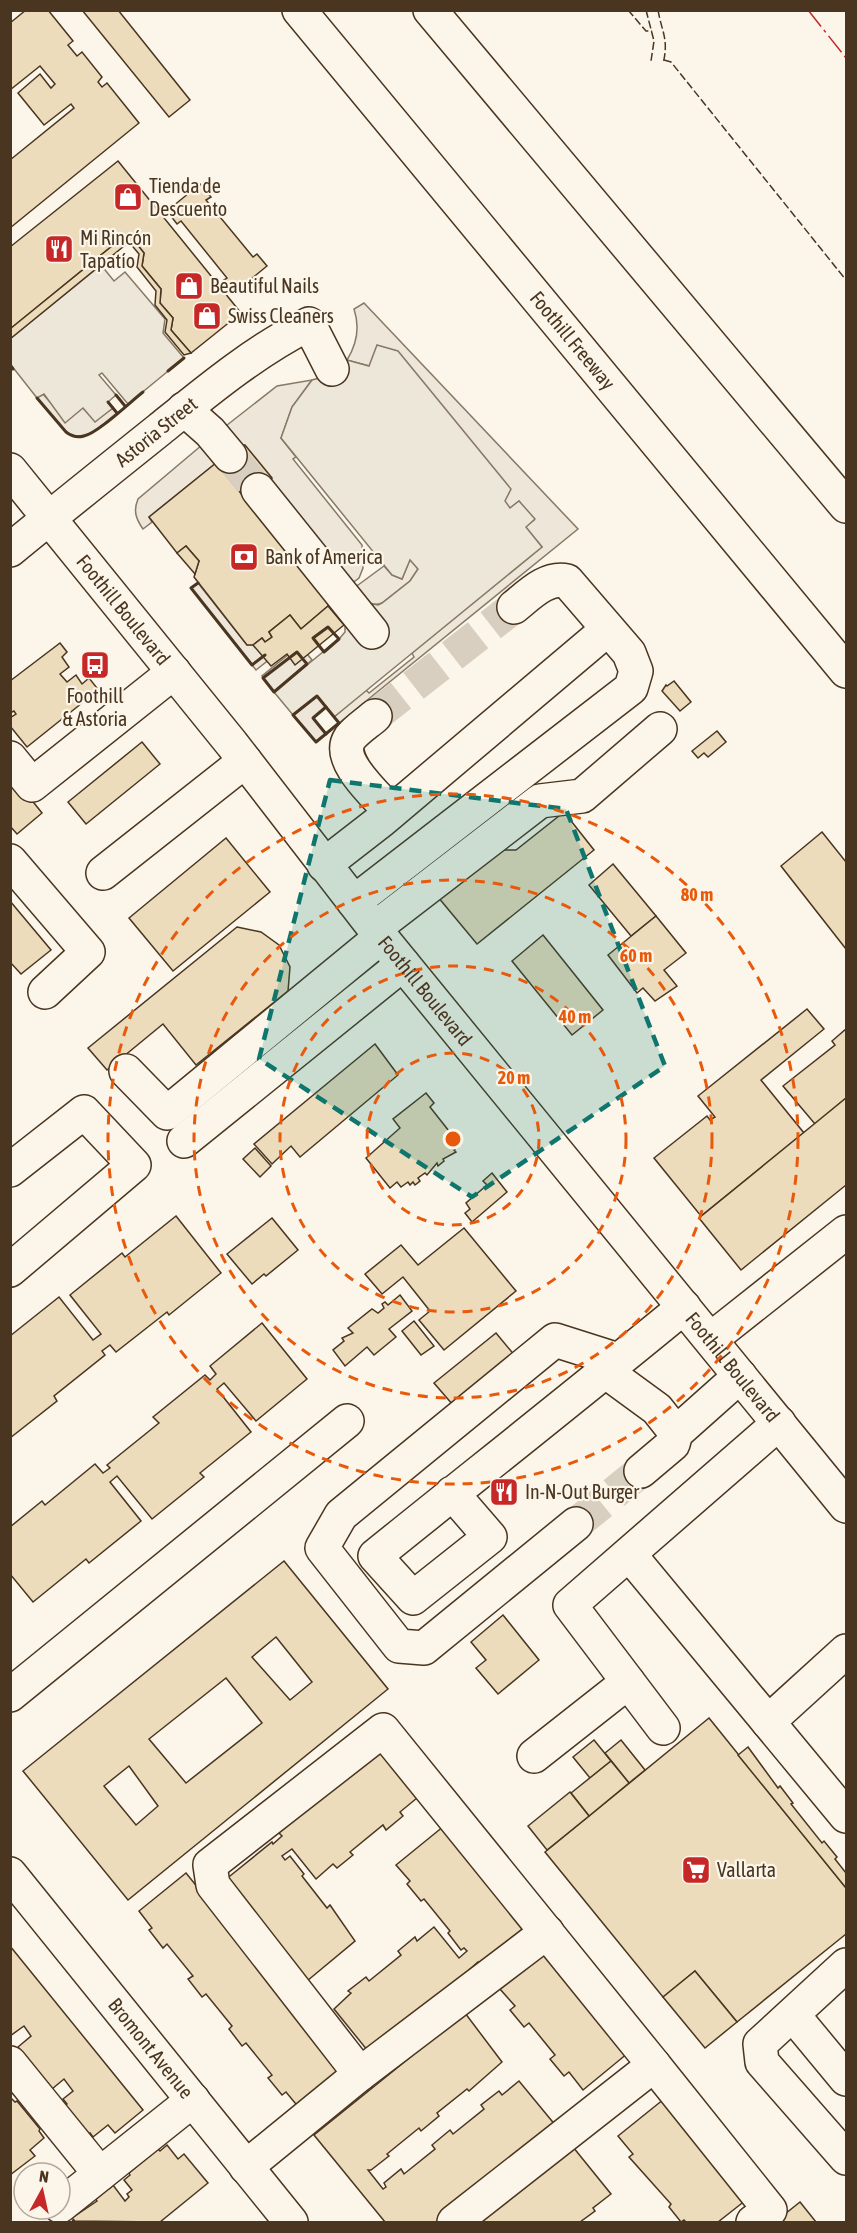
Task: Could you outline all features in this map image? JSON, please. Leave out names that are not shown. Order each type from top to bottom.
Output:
[{"type":"main road","name":"Foothill Freeway","points":[[298,10],[846,671]]},
{"type":"main road","points":[[430,10],[846,506]]},
{"type":"main road","name":"Astoria Street","points":[[10,550],[184,409],[271,344],[309,324],[332,369]]},
{"type":"main road","points":[[184,409],[210,432],[230,456]]},
{"type":"main road","name":"Foothill Boulevard","points":[[10,470],[245,760],[324,866],[403,964],[846,1506]]},
{"type":"main road","points":[[258,490],[372,632]]},
{"type":"main road","points":[[354,902],[631,688],[636,671],[629,653],[567,581],[558,579],[530,594],[514,607]]},
{"type":"main road","points":[[324,866],[608,629]]},
{"type":"main road","points":[[10,758],[32,785],[174,672]]},
{"type":"main road","points":[[375,716],[350,739],[346,752],[348,763],[391,812]]},
{"type":"main road","points":[[126,1071],[167,1113],[378,933],[540,801],[582,796],[660,729]]},
{"type":"main road","points":[[103,873],[245,760]]},
{"type":"main road","points":[[10,861],[88,952],[45,992]]},
{"type":"main road","points":[[184,1141],[403,964]]},
{"type":"main road","points":[[10,1170],[84,1112],[134,1165],[10,1270]]},
{"type":"main road","points":[[711,1339],[846,1232]]},
{"type":"main road","points":[[375,1556],[684,1307]]},
{"type":"main road","points":[[576,1524],[424,1648],[399,1646],[322,1548],[341,1515],[555,1340],[612,1366],[657,1409],[676,1433]]},
{"type":"main road","points":[[641,1471],[672,1444],[676,1433],[740,1376]]},
{"type":"main road","points":[[10,1695],[347,1421]]},
{"type":"main road","points":[[663,1728],[570,1605],[779,1423]]},
{"type":"main road","points":[[341,1515],[413,1598],[490,1537],[453,1493]]},
{"type":"main road","points":[[628,1554],[846,1816]]},
{"type":"main road","points":[[768,1722],[846,1651]]},
{"type":"main road","points":[[534,1756],[628,1682]]},
{"type":"main road","points":[[360,2074],[213,1885],[210,1865],[383,1730],[770,2210],[753,2223]]},
{"type":"main road","name":"Bromont Avenue","points":[[12,1880],[246,2166],[276,2217]]},
{"type":"main road","points":[[246,2166],[360,2074],[547,1932]]},
{"type":"main road","points":[[846,1965],[760,2044],[762,2062],[846,2158]]},
{"type":"main road","points":[[793,2014],[846,2079]]},
{"type":"main road","points":[[10,2063],[100,2174]]},
{"type":"main road","points":[[454,2223],[654,2065]]},
{"type":"main road","points":[[72,2196],[193,2100]]},
{"type":"highlighted area","points":[[330,780],[566,809],[665,1066],[472,1197],[259,1059]]},
{"type":"shaded area","points":[[101,265],[114,281],[125,272],[165,319],[163,333],[184,358],[128,404],[102,373],[99,375],[116,395],[108,402],[113,408],[95,422],[83,408],[65,423],[44,394],[37,398],[11,365],[10,339]]},
{"type":"shaded area","points":[[364,303],[578,529],[339,723],[334,717],[366,690],[369,693],[414,657],[412,653],[542,547],[525,527],[534,520],[519,501],[510,508],[369,366],[347,360],[356,335],[357,322],[354,309]]},
{"type":"shaded area","points":[[377,345],[398,351],[511,489],[505,501],[510,508],[519,501],[535,519],[526,527],[542,547],[334,717],[317,696],[293,715],[274,692],[340,638],[345,632],[345,621],[367,603],[378,605],[382,603],[410,581],[418,569],[410,560],[402,579],[392,575],[281,438],[292,407],[312,380],[323,377],[347,360],[369,366]]},
{"type":"shaded area","points":[[312,380],[292,407],[281,438],[296,457],[293,459],[362,545],[363,568],[359,578],[351,584],[222,429],[277,386]]},
{"type":"shaded area","points":[[42,393],[58,411],[83,408],[95,421],[113,408],[117,413],[87,435],[73,435],[66,432],[37,398]]},
{"type":"shaded area","points":[[202,445],[216,463],[149,517],[152,522],[143,529],[136,515],[138,499]]},
{"type":"shaded area","points":[[410,559],[418,569],[410,581],[382,603],[370,603],[354,588],[384,566],[392,575],[402,579]]},
{"type":"shaded area","points":[[198,583],[247,645],[295,639],[256,670],[191,588]]},
{"type":"shaded area","points":[[300,645],[312,660],[274,692],[262,676]]},
{"type":"shaded area","points":[[317,696],[326,707],[313,718],[326,734],[316,742],[293,715]]},
{"type":"building","points":[[26,10],[48,10],[73,41],[68,45],[77,56],[82,52],[102,77],[98,82],[102,87],[107,83],[139,123],[10,228],[10,160],[74,108],[71,104],[44,125],[18,93],[40,74],[51,88],[55,84],[40,66],[10,90],[10,23]]},
{"type":"building","points":[[82,10],[118,10],[190,100],[169,117]]},
{"type":"building","points":[[118,161],[241,313],[191,353],[171,330],[173,318],[160,303],[161,289],[142,266],[144,253],[128,233],[10,329],[10,247]]},
{"type":"building","points":[[200,184],[211,197],[206,200],[253,257],[257,254],[267,266],[234,293],[224,280],[227,278],[181,221],[177,224],[167,211]]},
{"type":"building","points":[[128,233],[144,253],[142,266],[161,289],[160,303],[173,318],[171,330],[191,353],[184,355],[165,332],[167,320],[155,305],[156,291],[137,267],[139,254],[129,242],[10,339],[10,329]]},
{"type":"building","points":[[242,445],[245,445],[272,478],[247,500],[219,465]]},
{"type":"building","name":"Bank of America","points":[[216,463],[329,601],[328,606],[301,629],[290,615],[269,632],[272,637],[265,642],[262,638],[253,645],[247,645],[194,577],[199,561],[186,546],[177,553],[149,517]]},
{"type":"building","points":[[186,546],[199,561],[195,574],[177,553]]},
{"type":"building","points":[[328,606],[344,625],[295,665],[287,654],[271,666],[253,645],[262,638],[265,642],[272,637],[269,632],[290,615],[301,629]]},
{"type":"building","points":[[60,643],[67,652],[62,657],[69,667],[60,674],[67,682],[76,675],[82,684],[89,678],[97,688],[80,701],[82,703],[27,747],[10,726],[10,718],[16,714],[14,711],[10,713],[10,681]]},
{"type":"building","points":[[674,681],[691,702],[680,711],[662,691],[666,685]]},
{"type":"building","points":[[717,731],[726,742],[708,757],[704,753],[698,758],[692,751]]},
{"type":"building","points":[[142,742],[160,764],[86,824],[68,802]]},
{"type":"building","points":[[10,773],[42,813],[17,834],[10,826]]},
{"type":"building","points":[[564,812],[594,850],[477,944],[438,897],[497,850],[516,850]]},
{"type":"building","points":[[822,832],[846,862],[846,949],[781,866]]},
{"type":"building","points":[[226,838],[270,892],[173,971],[129,918]]},
{"type":"building","points":[[613,864],[656,916],[631,936],[589,885]]},
{"type":"building","points":[[10,901],[51,950],[21,974],[10,962]]},
{"type":"building","points":[[656,916],[686,953],[664,970],[677,986],[655,1001],[643,988],[637,993],[608,955]]},
{"type":"building","points":[[237,927],[261,932],[279,945],[290,967],[288,991],[196,1065],[163,1024],[107,1070],[88,1048]]},
{"type":"building","points":[[543,935],[603,1010],[572,1035],[512,961]]},
{"type":"building","points":[[807,1009],[824,1029],[761,1080],[804,1133],[701,1216],[654,1158],[707,1116],[710,1120],[715,1117],[698,1096]]},
{"type":"building","points":[[846,1029],[846,1098],[815,1124],[783,1086],[835,1045],[832,1041]]},
{"type":"building","points":[[375,1044],[398,1075],[300,1157],[291,1146],[272,1164],[254,1144]]},
{"type":"building","points":[[426,1093],[434,1103],[430,1107],[460,1145],[454,1150],[456,1152],[443,1159],[444,1161],[438,1166],[437,1163],[427,1175],[425,1173],[418,1178],[420,1181],[415,1185],[413,1182],[410,1185],[408,1182],[401,1187],[397,1182],[390,1188],[366,1158],[400,1128],[393,1119]]},
{"type":"building","points":[[846,1098],[846,1185],[741,1270],[699,1218]]},
{"type":"building","points":[[255,1148],[271,1166],[260,1177],[243,1159]]},
{"type":"building","points":[[492,1173],[507,1192],[472,1222],[465,1213],[470,1209],[466,1203],[487,1185],[483,1181]]},
{"type":"building","points":[[176,1216],[221,1273],[169,1315],[167,1312],[116,1352],[110,1345],[102,1351],[105,1355],[54,1396],[57,1401],[10,1438],[10,1336],[59,1297],[93,1340],[101,1334],[70,1295],[122,1253],[125,1257]]},
{"type":"building","points":[[272,1218],[298,1250],[266,1276],[264,1274],[252,1284],[227,1254]]},
{"type":"building","points":[[464,1228],[516,1291],[444,1350],[419,1320],[430,1311],[403,1277],[382,1294],[365,1274],[401,1245],[418,1265]]},
{"type":"building","points":[[400,1295],[412,1311],[389,1329],[396,1337],[374,1355],[367,1347],[345,1366],[333,1350],[344,1341],[342,1338],[353,1333],[348,1328],[372,1309],[378,1313],[384,1308],[382,1304],[385,1302],[388,1305]]},
{"type":"building","points":[[414,1321],[434,1346],[421,1355],[402,1331]]},
{"type":"building","points":[[262,1323],[307,1379],[256,1421],[224,1383],[217,1389],[251,1432],[200,1473],[204,1477],[152,1519],[117,1476],[110,1482],[141,1521],[89,1563],[86,1559],[33,1602],[10,1574],[10,1527],[42,1501],[45,1505],[95,1464],[103,1473],[110,1468],[107,1465],[159,1423],[153,1417],[205,1375],[210,1380],[216,1374],[210,1366]]},
{"type":"building","points":[[496,1333],[521,1363],[453,1405],[434,1383]]},
{"type":"building","points":[[284,1561],[388,1689],[128,1900],[23,1771]],"holes":[[[276,1637],[312,1682],[290,1700],[252,1657]],[[226,1678],[262,1723],[186,1783],[149,1739]],[[129,1766],[158,1806],[136,1825],[104,1786]]]},
{"type":"building","points":[[503,1615],[539,1660],[498,1694],[476,1668],[486,1660],[471,1642]]},
{"type":"building","name":"Vallarta","points":[[709,1718],[846,1888],[846,1934],[737,2022],[695,1971],[663,1997],[545,1852]]},
{"type":"building","points":[[594,1740],[611,1761],[590,1778],[573,1757]]},
{"type":"building","points":[[621,1740],[645,1770],[629,1783],[605,1753]]},
{"type":"building","points":[[748,1747],[822,1843],[824,1841],[837,1857],[835,1859],[846,1873],[846,1888],[738,1755]]},
{"type":"building","points":[[379,1751],[417,1798],[400,1812],[403,1816],[386,1830],[383,1825],[350,1852],[353,1855],[337,1868],[333,1864],[316,1879],[292,1849],[282,1856],[285,1860],[290,1856],[304,1874],[302,1876],[327,1908],[330,1905],[355,1941],[307,1981],[225,1880],[272,1842],[273,1844],[282,1836],[278,1832]]},
{"type":"building","points":[[611,1761],[629,1783],[589,1816],[571,1793]]},
{"type":"building","points":[[570,1792],[589,1816],[547,1850],[528,1826]]},
{"type":"building","points":[[444,1826],[526,1926],[479,1964],[478,1962],[469,1970],[472,1973],[372,2056],[334,2009],[351,1993],[348,1991],[366,1977],[369,1981],[401,1955],[398,1951],[415,1937],[417,1941],[434,1927],[459,1958],[467,1951],[464,1948],[461,1950],[448,1933],[450,1931],[424,1899],[421,1901],[407,1884],[410,1881],[396,1865]]},
{"type":"building","points":[[186,1873],[346,2071],[300,2109],[286,2092],[282,2095],[268,2078],[272,2075],[246,2043],[242,2046],[229,2029],[232,2026],[206,1994],[202,1997],[188,1979],[193,1976],[167,1944],[163,1948],[149,1930],[152,1928],[139,1911]]},
{"type":"building","points":[[10,1946],[143,2110],[115,2133],[108,2125],[93,2137],[90,2133],[88,2135],[65,2106],[67,2104],[63,2099],[73,2091],[64,2079],[52,2089],[18,2047],[31,2036],[24,2026],[10,2036]]},
{"type":"building","points":[[547,1952],[628,2053],[583,2090],[569,2072],[564,2076],[550,2059],[555,2055],[529,2023],[524,2027],[510,2010],[515,2006],[500,1989]]},
{"type":"building","points":[[695,1971],[737,2022],[705,2048],[663,1997]]},
{"type":"building","points":[[465,2013],[502,2062],[469,2091],[467,2089],[437,2113],[439,2116],[421,2131],[419,2128],[387,2154],[389,2156],[368,2170],[383,2189],[386,2187],[384,2183],[401,2169],[404,2174],[435,2149],[432,2145],[450,2130],[453,2134],[484,2109],[481,2105],[499,2091],[502,2095],[519,2081],[556,2126],[437,2222],[385,2222],[314,2135]]},
{"type":"building","points":[[11,2098],[17,2101],[40,2129],[44,2138],[30,2150],[35,2156],[28,2161],[12,2161],[10,2175]]},
{"type":"building","points":[[664,2099],[746,2200],[718,2222],[686,2222],[684,2220],[681,2222],[669,2207],[671,2204],[629,2157],[633,2154],[618,2136]]},
{"type":"building","points":[[167,2145],[178,2159],[184,2154],[208,2183],[160,2222],[72,2221],[74,2220],[72,2218],[97,2201],[96,2199],[113,2185],[125,2201],[129,2197],[127,2194],[132,2190],[124,2180],[130,2175],[129,2173],[158,2149],[160,2151]]},
{"type":"building","points":[[573,2147],[611,2194],[593,2208],[595,2211],[580,2222],[479,2222]]},
{"type":"building","points":[[800,2202],[816,2222],[775,2222]]},
{"type":"tunnel","points":[[230,456],[258,490]]},
{"type":"tunnel","points":[[375,716],[514,607]]},
{"type":"tunnel","points":[[576,1524],[641,1471]]},
{"type":"fence","points":[[628,10],[646,31],[652,31]]},
{"type":"fence","points":[[646,10],[654,41],[651,61]]},
{"type":"fence","points":[[658,10],[665,42],[663,64]]},
{"type":"fence","points":[[664,60],[671,62],[846,280]]},
{"type":"wall","points":[[168,371],[184,358]]},
{"type":"wall","points":[[10,365],[13,369]]},
{"type":"wall","points":[[37,398],[66,432],[79,437],[90,434],[143,392]]},
{"type":"wall","points":[[116,395],[125,406]]},
{"type":"wall","points":[[108,402],[117,413]]},
{"type":"wall","points":[[198,583],[191,588],[252,665],[265,655]]},
{"type":"wall","points":[[328,627],[339,639],[324,652],[313,638],[328,627]]},
{"type":"wall","points":[[297,652],[307,664],[274,692],[263,678],[297,652]]},
{"type":"wall","points":[[317,696],[339,723],[316,742],[293,715],[317,696]]},
{"type":"wall","points":[[326,707],[313,718],[326,734]]},
{"type":"power","points":[[808,10],[846,58]]},
{"type":"place","name":"Tienda de Descuento","points":[[128,197]]},
{"type":"place","name":"Mi Rincón Tapatío","points":[[59,249]]},
{"type":"place","name":"Beautiful Nails","points":[[189,286]]},
{"type":"place","name":"Swiss Cleaners","points":[[207,316]]},
{"type":"place","name":"Bank of America","points":[[244,557]]},
{"type":"place","name":"Foothill & Astoria","points":[[95,665]]},
{"type":"place","name":"In-N-Out Burger","points":[[504,1492]]},
{"type":"place","name":"Vallarta","points":[[696,1870]]}]
